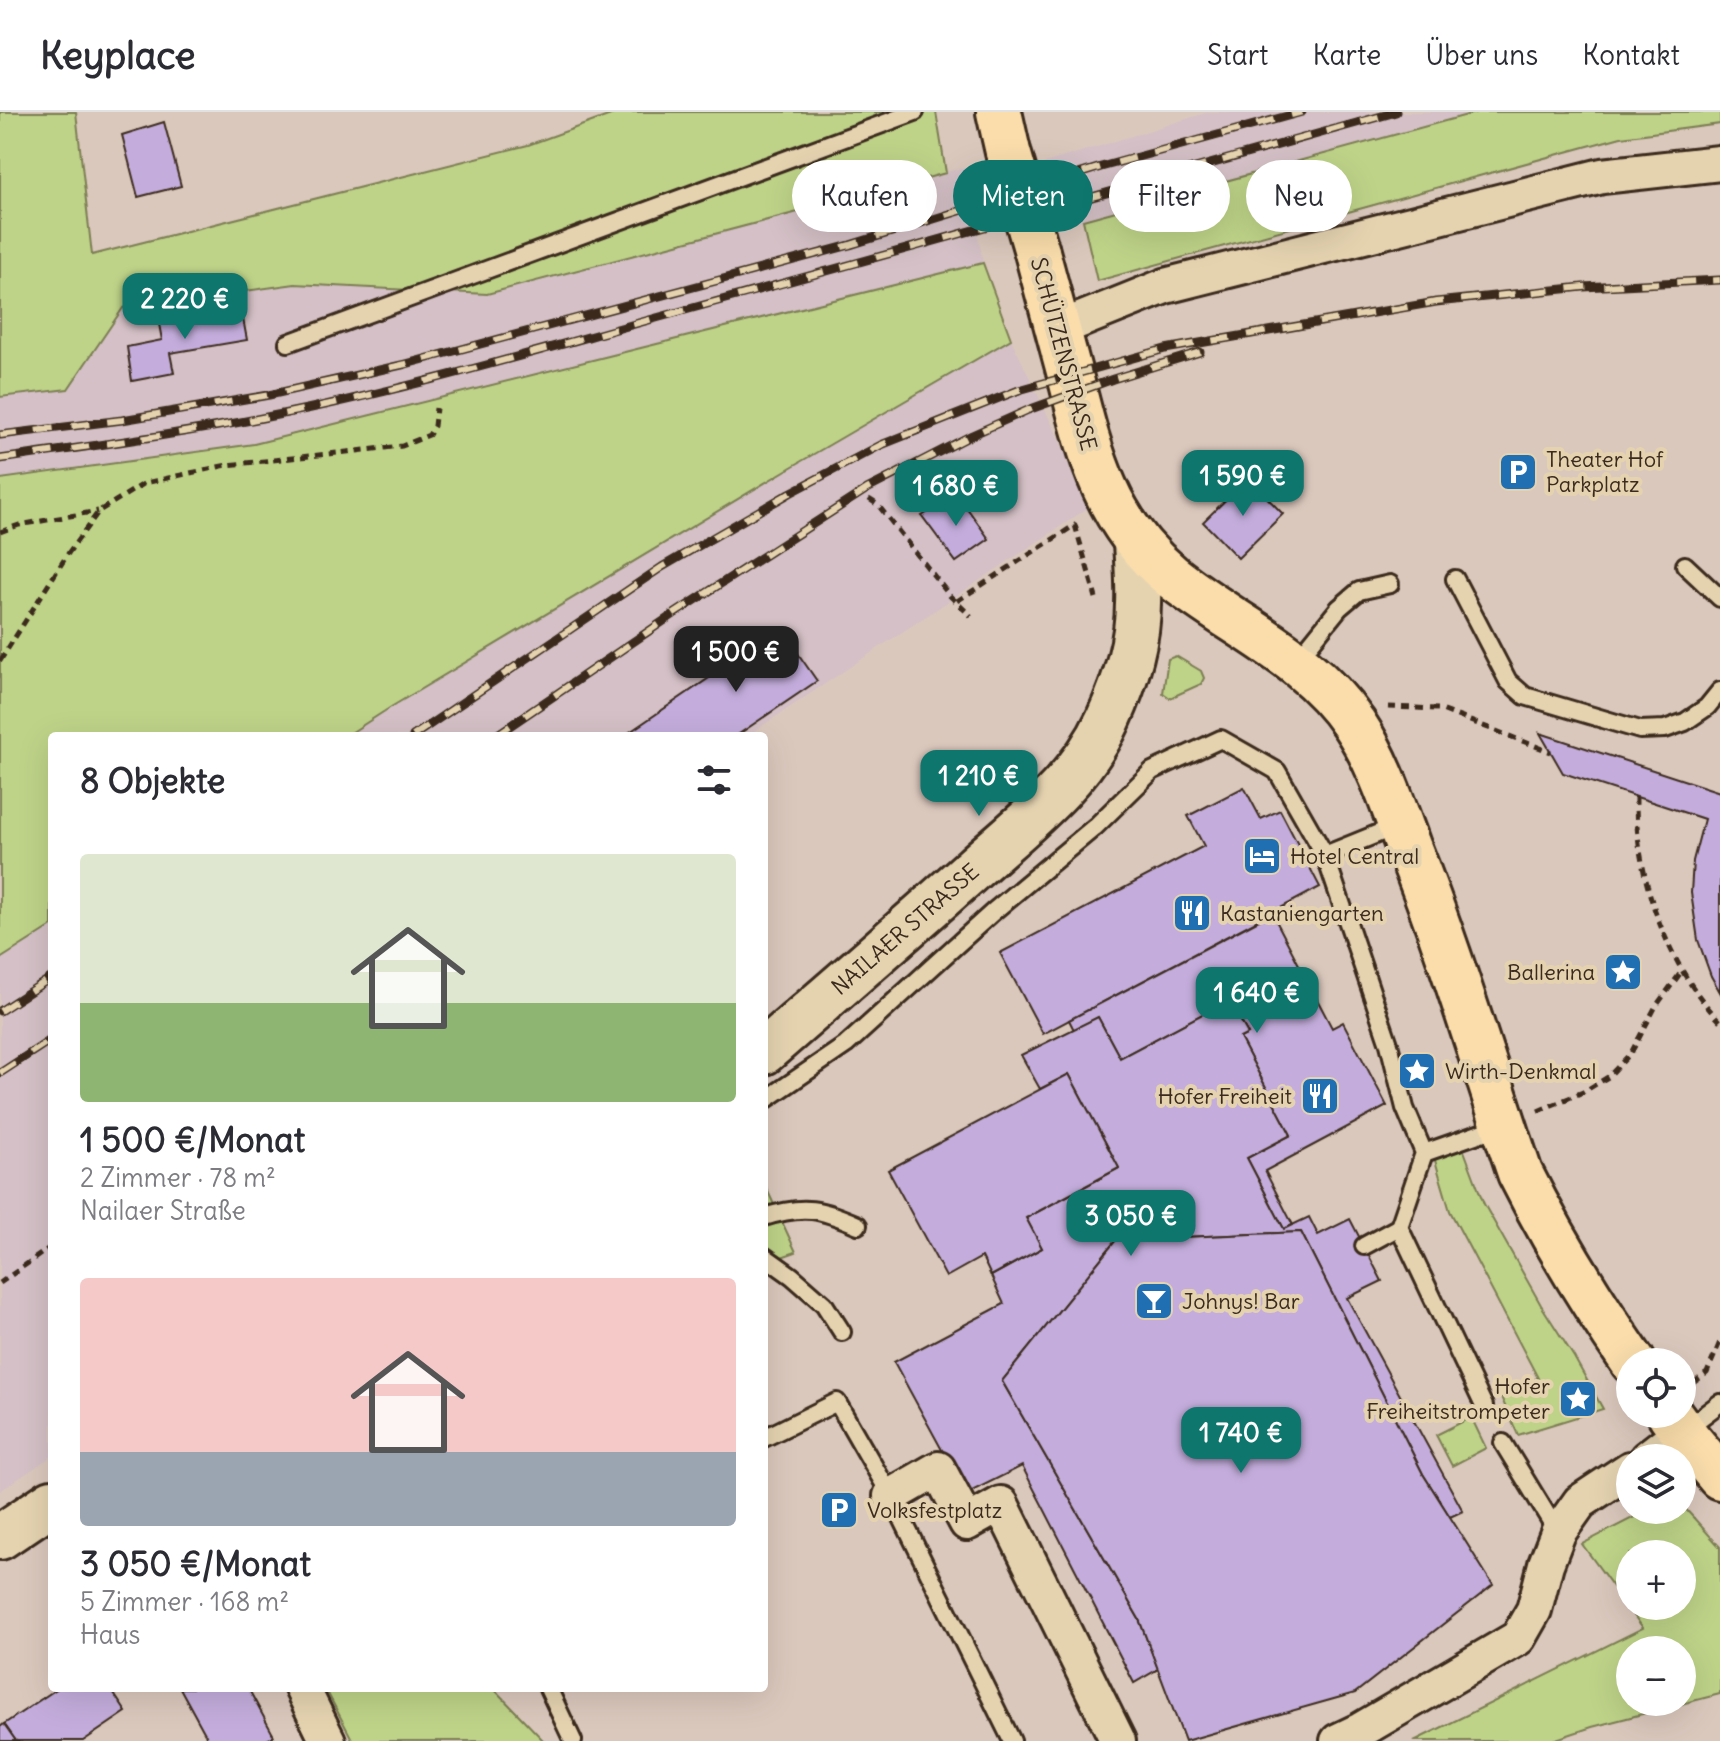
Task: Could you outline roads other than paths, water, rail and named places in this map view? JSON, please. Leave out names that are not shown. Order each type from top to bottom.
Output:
[{"type":"main road","name":"SCHÜTZENSTRASSE","points":[[1004,132],[1088,448],[1111,504],[1136,542],[1171,576],[1296,662],[1323,685],[1352,722],[1374,760],[1428,895],[1520,1173],[1575,1273],[1624,1348]]},
{"type":"main road","points":[[1696,1422],[1720,1477]]},
{"type":"street","points":[[1058,329],[1165,286],[1602,176],[1720,163]]},
{"type":"street","name":"NAILAER STRASSE","points":[[768,1049],[1063,788],[1092,749],[1115,701],[1133,642],[1138,605],[1136,542]]},
{"type":"street","points":[[1662,1444],[1679,1428]]},
{"type":"street","points":[[891,1496],[943,1466],[967,1523],[1001,1504],[1118,1741]]},
{"type":"street","points":[[1355,1737],[1518,1638],[1534,1610],[1558,1533],[1580,1502],[1616,1478]]},
{"type":"street","points":[[0,1537],[48,1505]]},
{"type":"street","points":[[304,1692],[328,1741]]},
{"type":"lane","points":[[288,343],[915,112]]},
{"type":"lane","points":[[1685,565],[1720,598]]},
{"type":"lane","points":[[1455,579],[1508,681],[1525,696],[1640,730],[1665,729],[1685,722],[1707,707],[1720,691]]},
{"type":"lane","points":[[1296,662],[1339,608],[1359,591],[1390,584]]},
{"type":"lane","points":[[768,1098],[846,1045],[994,911],[1096,826],[1152,771],[1221,739],[1277,771],[1325,855],[1389,1044],[1405,1108],[1424,1153],[1399,1227],[1364,1246]]},
{"type":"lane","points":[[1325,855],[1400,825]]},
{"type":"lane","points":[[1424,1153],[1504,1125]]},
{"type":"lane","points":[[768,1216],[803,1208],[826,1212],[858,1225]]},
{"type":"lane","points":[[1399,1227],[1484,1406]]},
{"type":"lane","points":[[768,1259],[824,1304],[842,1332]]},
{"type":"lane","points":[[768,1436],[837,1402],[891,1496],[1012,1741]]},
{"type":"lane","points":[[1503,1443],[1558,1533]]},
{"type":"lane","points":[[550,1692],[573,1741]]},
{"type":"railway","points":[[0,435],[122,420],[269,395],[406,364],[850,245],[1101,167],[1302,112]]},
{"type":"railway","points":[[0,459],[238,422],[423,382],[1396,112]]},
{"type":"railway","points":[[419,732],[662,567],[790,493],[881,445],[1019,390],[1165,349],[1436,302],[1583,287],[1720,280]]},
{"type":"railway","points":[[501,732],[674,614],[867,489],[1028,410],[1200,352]]},
{"type":"railway","points":[[0,1011],[48,980]]},
{"type":"railway","points":[[0,1073],[48,1042]]},
{"type":"place","name":"Theater Hof Parkplatz","points":[[1518,472]]},
{"type":"place","name":"Hotel Central","points":[[1262,856]]},
{"type":"place","name":"Kastaniengarten","points":[[1192,913]]},
{"type":"place","name":"Ballerina","points":[[1623,972]]},
{"type":"place","name":"Wirth-Denkmal","points":[[1417,1071]]},
{"type":"place","name":"Hofer Freiheit","points":[[1320,1096]]},
{"type":"place","name":"Johnys! Bar","points":[[1154,1301]]},
{"type":"place","name":"Hofer Freiheitstrompeter","points":[[1578,1399]]},
{"type":"place","name":"Volksfestplatz","points":[[839,1510]]}]
